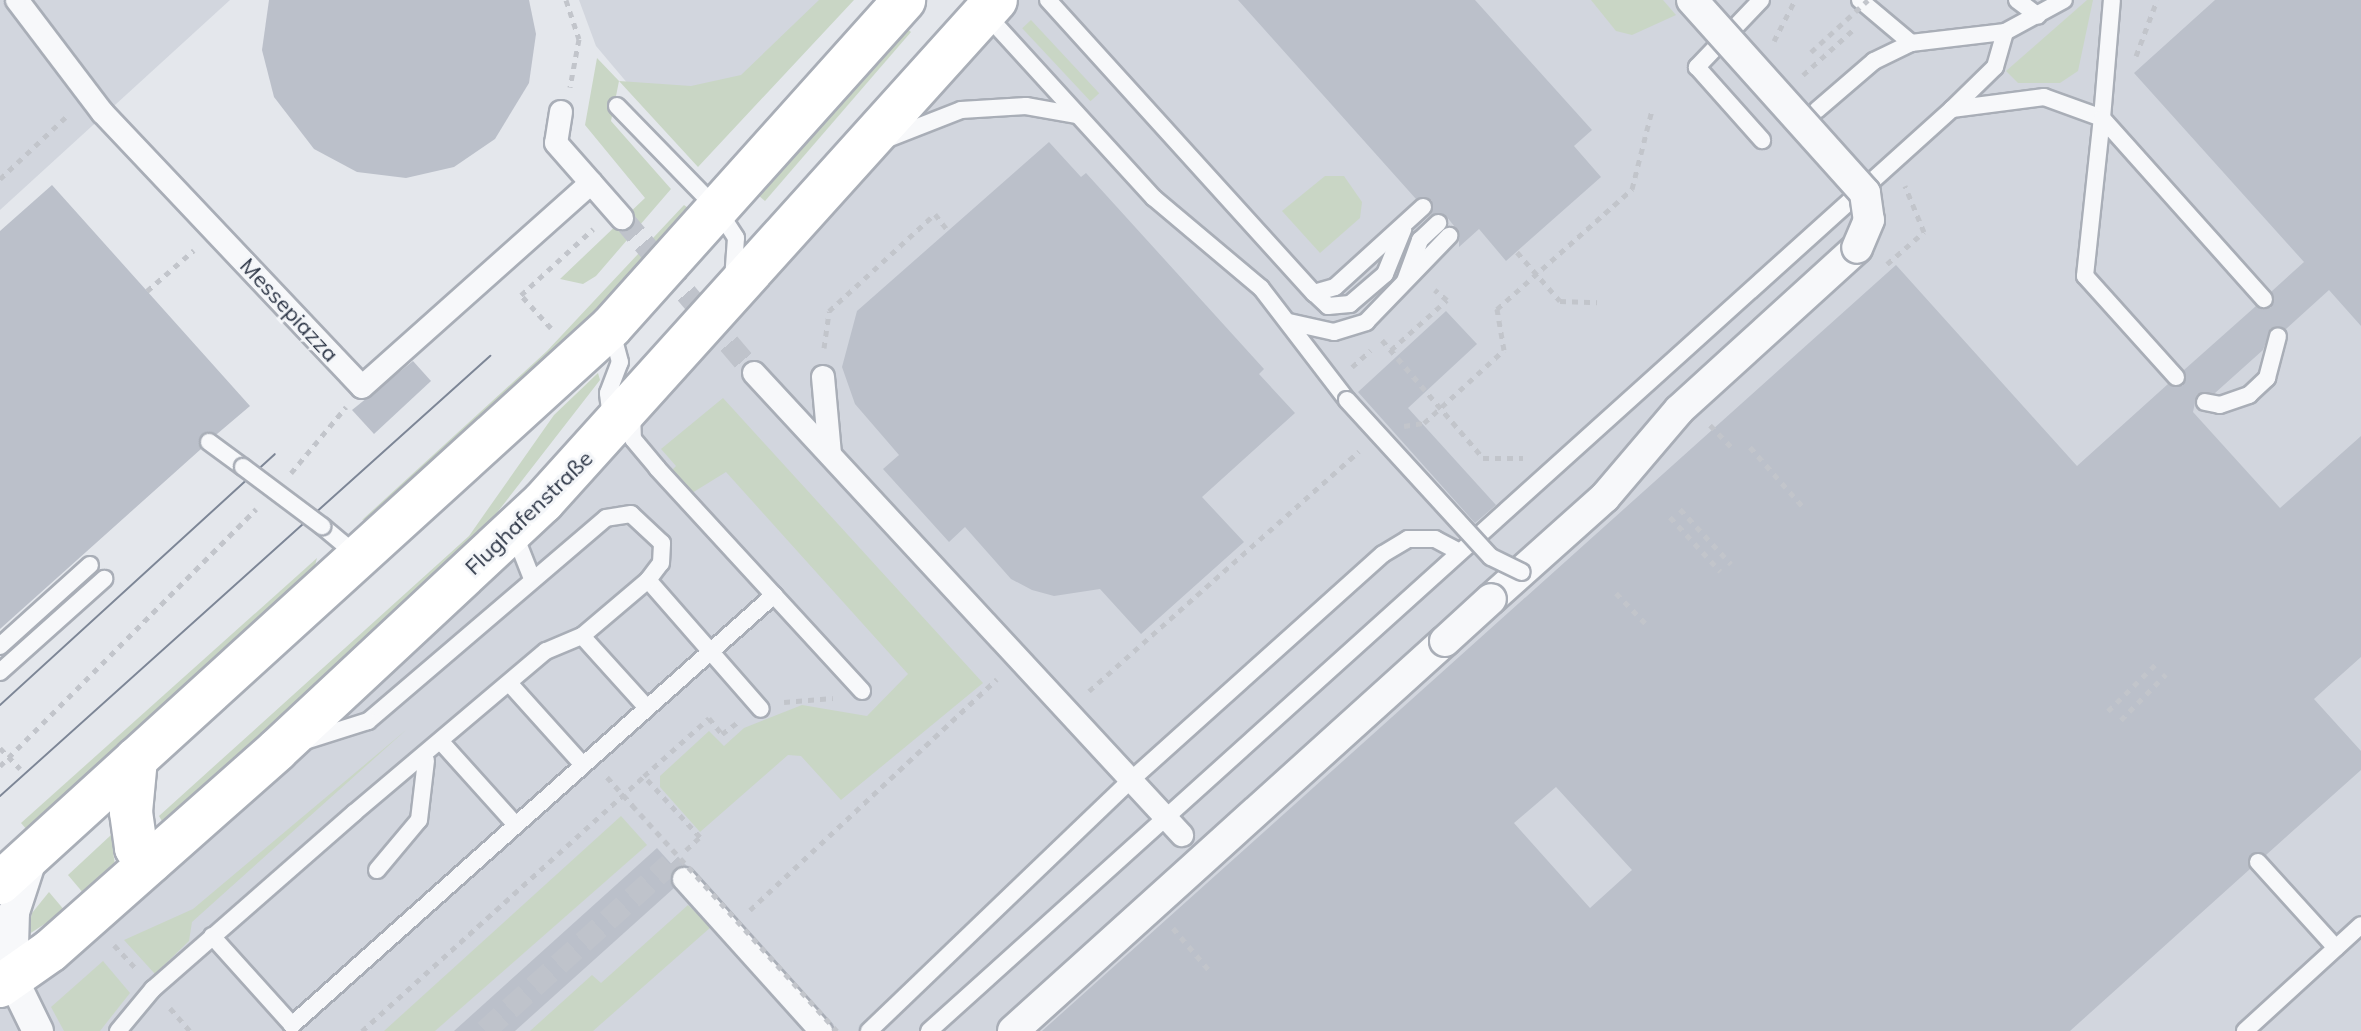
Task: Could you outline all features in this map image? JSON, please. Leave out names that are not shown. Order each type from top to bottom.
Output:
[{"type":"main road","points":[[0,883],[361,558],[611,327],[904,0]]},
{"type":"main road","name":"Flughafenstraße","points":[[6,982],[150,862],[277,750],[513,530],[622,421],[732,298],[857,148],[986,4]]},
{"type":"main road","points":[[136,759],[131,812],[136,848],[150,862]]},
{"type":"street","name":"Messepiazza","points":[[17,0],[89,95],[362,387]]},
{"type":"street","points":[[1013,1031],[1605,497],[1679,410],[1865,236],[1868,207],[1857,182],[1692,0]]},
{"type":"street","points":[[561,112],[556,143],[622,218]]},
{"type":"street","points":[[362,387],[591,183]]},
{"type":"street","points":[[754,373],[1182,835]]},
{"type":"street","points":[[823,377],[830,454]]},
{"type":"street","points":[[33,854],[14,912],[6,982],[38,1031]]},
{"type":"street","points":[[677,872],[821,1031]]},
{"type":"lane","points":[[1048,0],[1314,293],[1340,308],[1367,292],[1385,274],[1406,225]]},
{"type":"lane","points":[[1761,0],[1697,67],[1762,140]]},
{"type":"lane","points":[[1860,0],[1911,43]]},
{"type":"lane","points":[[2017,0],[2038,16]]},
{"type":"lane","points":[[1817,110],[1874,61],[1911,43],[2005,32],[2064,0]]},
{"type":"lane","points":[[2112,0],[2085,276],[2176,377]]},
{"type":"lane","points":[[986,4],[1077,115],[1154,198],[1238,265],[1289,322],[1347,400],[1491,557],[1522,572]]},
{"type":"lane","points":[[929,1031],[1459,552],[1547,468],[1952,109],[1995,67],[2005,32]]},
{"type":"lane","points":[[1952,109],[2044,97],[2102,118],[2264,299]]},
{"type":"lane","points":[[617,106],[718,210],[736,238],[732,298]]},
{"type":"lane","points":[[857,148],[961,110],[1026,106],[1077,115]]},
{"type":"lane","points":[[1314,293],[1335,287],[1423,207]]},
{"type":"lane","points":[[1289,322],[1334,332],[1354,328],[1402,290],[1443,230]]},
{"type":"lane","points":[[611,327],[620,362],[608,393],[633,439],[862,691]]},
{"type":"lane","points":[[2205,402],[2220,405],[2249,395],[2267,378],[2278,336]]},
{"type":"lane","points":[[209,442],[361,558]]},
{"type":"lane","points":[[118,1031],[212,936],[426,760],[546,651],[582,636],[648,580],[661,563],[662,543],[631,514],[606,518],[531,576],[368,721],[277,750]]},
{"type":"lane","points":[[513,530],[531,576]]},
{"type":"lane","points":[[869,1031],[1131,780],[1383,554],[1408,539],[1435,539],[1459,552]]},
{"type":"lane","points":[[0,646],[90,565]]},
{"type":"lane","points":[[0,672],[104,579]]},
{"type":"lane","points":[[648,580],[761,709]]},
{"type":"lane","points":[[212,936],[292,1025],[774,595]]},
{"type":"lane","points":[[582,636],[647,708]]},
{"type":"lane","points":[[510,684],[587,762]]},
{"type":"lane","points":[[443,744],[516,825]]},
{"type":"lane","points":[[377,870],[419,820],[426,760]]},
{"type":"lane","points":[[2258,862],[2336,948]]},
{"type":"lane","points":[[2245,1031],[2361,925]]},
{"type":"path","points":[[566,0],[579,39],[578,63]]},
{"type":"path","points":[[1767,52],[1795,0]]},
{"type":"path","points":[[1811,52],[1870,6]]},
{"type":"path","points":[[1794,84],[1870,6]]},
{"type":"path","points":[[0,179],[89,95]]},
{"type":"path","points":[[826,330],[829,311],[935,214],[946,228]]},
{"type":"path","points":[[555,333],[521,295],[591,230]]},
{"type":"path","points":[[1517,252],[1560,301],[1597,302]]},
{"type":"path","points":[[147,291],[186,257]]},
{"type":"path","points":[[1391,350],[1447,300]]},
{"type":"path","points":[[1359,375],[1352,367],[1383,340],[1483,458],[1512,463],[1534,453],[1547,468]]},
{"type":"path","points":[[288,477],[362,387]]},
{"type":"path","points":[[1707,422],[1731,447]]},
{"type":"path","points":[[1750,447],[1804,508]]},
{"type":"path","points":[[0,766],[265,499]]},
{"type":"path","points":[[1680,509],[1731,564]]},
{"type":"path","points":[[1670,517],[1720,571]]},
{"type":"path","points":[[1616,593],[1649,627]]},
{"type":"path","points":[[729,930],[1018,658]]},
{"type":"path","points":[[2108,711],[2159,661]]},
{"type":"path","points":[[2121,720],[2166,674]]},
{"type":"path","points":[[0,748],[20,769]]},
{"type":"path","points":[[587,762],[623,795],[837,1031]]},
{"type":"path","points":[[362,1031],[644,776]]},
{"type":"path","points":[[650,783],[700,837],[677,872]]},
{"type":"path","points":[[1166,921],[1209,970]]},
{"type":"shaded area","points":[[0,0],[230,0],[0,210]]},
{"type":"shaded area","points":[[579,0],[847,0],[694,162],[596,46]]},
{"type":"shaded area","points":[[996,0],[2361,0],[2361,1031],[0,1031],[0,986],[277,750]]},
{"type":"green space","points":[[819,0],[854,0],[698,167],[619,81],[691,86],[741,75]]},
{"type":"green space","points":[[1591,0],[1663,0],[1676,15],[1632,35],[1616,31]]},
{"type":"green space","points":[[2087,0],[2093,0],[2078,71],[2060,83],[2018,83],[2006,71]]},
{"type":"green space","points":[[1031,20],[1099,93],[1090,101],[1022,28]]},
{"type":"green space","points":[[905,27],[911,32],[765,201],[758,195]]},
{"type":"green space","points":[[597,58],[619,81],[611,121],[671,189],[596,276],[583,284],[560,279],[645,198],[585,125]]},
{"type":"green space","points":[[1325,176],[1344,176],[1362,202],[1360,218],[1320,253],[1282,211]]},
{"type":"green space","points":[[684,205],[691,210],[607,302],[374,518],[362,520],[547,351]]},
{"type":"green space","points":[[598,373],[600,380],[475,541],[163,823],[159,816],[469,536],[554,415]]},
{"type":"green space","points":[[723,398],[983,683],[841,800],[801,756],[788,755],[700,832],[660,787],[660,776],[709,731],[724,746],[744,728],[802,705],[867,716],[908,674],[726,472],[692,493],[671,471],[676,466],[661,449]]},
{"type":"green space","points":[[317,558],[313,573],[28,831],[21,823]]},
{"type":"green space","points":[[406,730],[192,922],[189,941],[155,974],[124,940],[193,909]]},
{"type":"green space","points":[[621,816],[647,845],[435,1031],[384,1031]]},
{"type":"green space","points":[[111,835],[115,866],[84,894],[68,875]]},
{"type":"green space","points":[[49,892],[65,911],[26,936],[32,913]]},
{"type":"green space","points":[[688,905],[711,927],[593,1031],[530,1031],[592,975],[601,983]]},
{"type":"green space","points":[[103,961],[130,993],[100,1031],[64,1031],[51,1007]]},
{"type":"building","points":[[269,0],[529,0],[536,34],[529,83],[495,139],[454,167],[406,178],[357,172],[314,149],[274,97],[262,50]]},
{"type":"building","points":[[1238,0],[1475,0],[1592,130],[1574,146],[1601,177],[1506,261],[1479,229],[1459,247],[1459,232],[1446,216],[1431,215],[1432,200],[1416,199]]},
{"type":"building","points":[[2215,0],[2361,0],[2361,326],[2329,290],[2286,329],[2271,328],[2263,350],[2215,393],[2197,394],[2193,412],[2280,508],[2361,436],[2361,657],[2314,699],[2361,751],[2361,770],[2266,855],[2250,854],[2250,869],[2070,1031],[1042,1031],[1896,265],[2077,466],[2168,384],[2183,386],[2184,370],[2256,306],[2271,308],[2272,291],[2304,262],[2134,73]],"holes":[[[1556,787],[1632,870],[1590,908],[1514,823]]]},
{"type":"building","points":[[1049,142],[1081,177],[1086,173],[1264,369],[1259,374],[1295,413],[1202,497],[1244,542],[1141,634],[1100,589],[1054,596],[1032,590],[1011,579],[965,527],[949,542],[883,469],[899,455],[855,404],[842,367],[857,311]]},
{"type":"building","points":[[52,185],[250,406],[217,434],[201,435],[201,449],[0,629],[0,231]]},
{"type":"building","points":[[1446,311],[1477,344],[1408,408],[1496,505],[1475,523],[1358,392]]},
{"type":"building","points":[[413,361],[431,381],[374,434],[352,410]]},
{"type":"building","points":[[657,848],[675,868],[674,888],[515,1031],[454,1031]]},
{"type":"tunnel","points":[[622,218],[754,373]]},
{"type":"tunnel","points":[[485,1031],[670,864],[684,879]]},
{"type":"tram line","points":[[0,796],[490,356]]},
{"type":"tram line","points":[[0,705],[275,454]]}]
